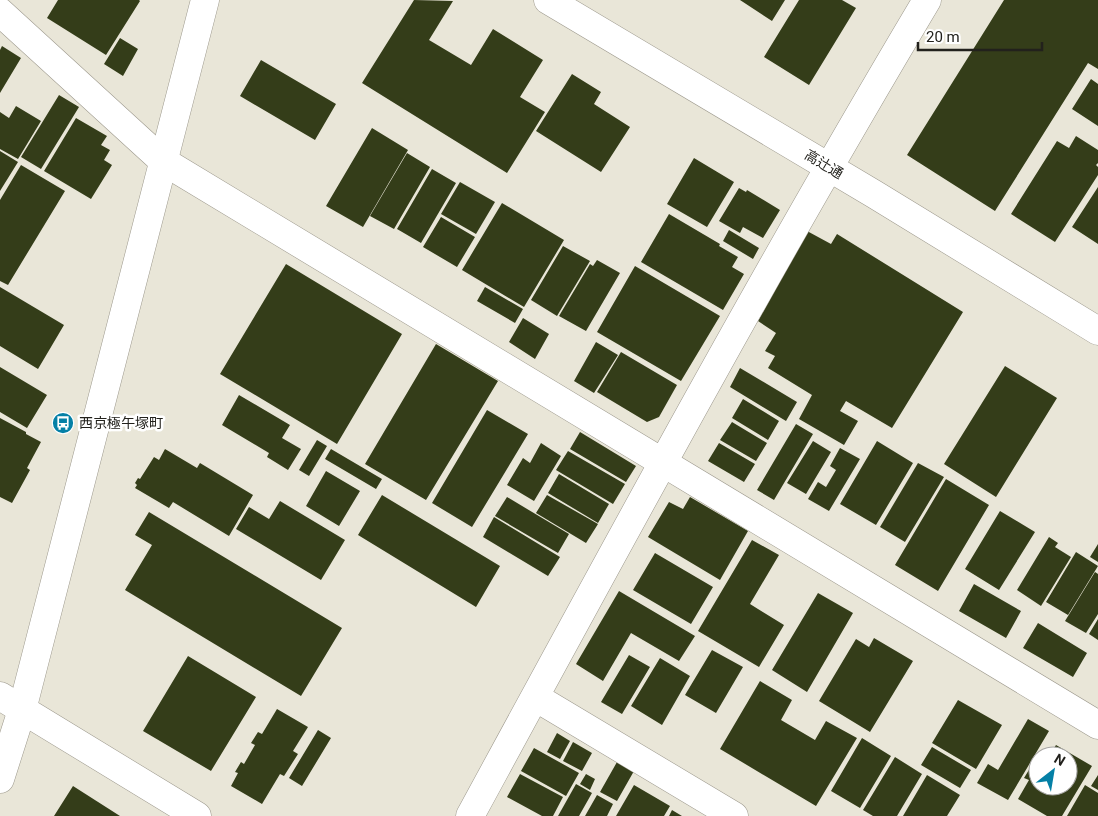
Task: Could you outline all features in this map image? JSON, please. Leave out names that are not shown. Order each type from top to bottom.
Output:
[{"type":"street","points":[[0,779],[11,703],[163,161],[205,0]]},
{"type":"street","name":"高辻通","points":[[548,0],[1098,331]]},
{"type":"street","points":[[470,816],[662,462],[828,167],[927,0]]},
{"type":"street","points":[[0,12],[163,161],[1098,725]]},
{"type":"street","points":[[535,697],[734,816]]},
{"type":"street","points":[[11,703],[197,816]]},
{"type":"building","points":[[58,0],[140,1],[106,55],[47,18]]},
{"type":"building","points":[[414,0],[453,1],[429,40],[471,65],[493,29],[543,60],[520,97],[545,112],[507,173],[362,83]]},
{"type":"building","points":[[740,0],[785,0],[772,21]]},
{"type":"building","points":[[799,0],[842,0],[856,8],[809,85],[764,57]]},
{"type":"building","points":[[1004,0],[1098,0],[1098,69],[1088,63],[995,211],[907,155]]},
{"type":"building","points":[[120,38],[138,49],[123,76],[104,64]]},
{"type":"building","points":[[2,46],[21,58],[0,93],[0,50]]},
{"type":"building","points":[[261,60],[336,104],[315,140],[240,96]]},
{"type":"building","points":[[572,74],[601,92],[594,104],[630,127],[601,172],[536,131]]},
{"type":"building","points":[[1091,79],[1098,84],[1098,126],[1072,109]]},
{"type":"building","points":[[59,95],[79,107],[41,169],[21,157]]},
{"type":"building","points":[[16,106],[41,121],[18,159],[0,149],[0,112],[9,118]]},
{"type":"building","points":[[76,118],[107,136],[101,145],[110,150],[104,160],[112,165],[91,199],[44,171]]},
{"type":"building","points":[[372,128],[408,150],[363,227],[326,206]]},
{"type":"building","points":[[1076,136],[1098,150],[1098,163],[1096,165],[1098,167],[1098,175],[1055,242],[1011,214],[1057,141],[1069,148]]},
{"type":"building","points":[[0,151],[18,162],[0,191]]},
{"type":"building","points":[[407,153],[430,167],[394,229],[370,216]]},
{"type":"building","points":[[694,158],[734,182],[707,227],[667,204]]},
{"type":"building","points":[[21,165],[65,191],[8,285],[0,281],[0,200]]},
{"type":"building","points":[[432,169],[456,183],[421,243],[397,229]]},
{"type":"building","points":[[460,182],[495,202],[476,234],[441,214]]},
{"type":"building","points":[[1098,187],[1098,244],[1072,227]]},
{"type":"building","points":[[739,188],[746,192],[747,190],[780,210],[763,238],[743,227],[740,233],[719,221]]},
{"type":"building","points":[[502,203],[564,240],[524,307],[462,270]]},
{"type":"building","points":[[669,214],[720,244],[719,246],[738,257],[732,267],[744,274],[723,310],[641,262]]},
{"type":"building","points":[[441,217],[475,237],[457,267],[423,247]]},
{"type":"building","points":[[729,230],[759,248],[753,259],[723,241]]},
{"type":"building","points":[[807,231],[831,244],[837,234],[963,312],[892,428],[846,401],[840,411],[858,421],[844,445],[799,419],[812,395],[768,368],[775,356],[765,351],[776,333],[758,321]]},
{"type":"building","points":[[563,246],[590,261],[557,316],[531,300]]},
{"type":"building","points":[[597,260],[620,273],[586,331],[559,316],[590,264],[593,266]]},
{"type":"building","points":[[286,264],[402,334],[337,444],[220,374]]},
{"type":"building","points":[[635,266],[720,316],[681,381],[597,332]]},
{"type":"building","points":[[0,287],[64,325],[38,369],[0,346]]},
{"type":"building","points":[[485,287],[523,309],[515,323],[477,301]]},
{"type":"building","points":[[523,318],[549,334],[535,359],[509,342]]},
{"type":"building","points":[[596,342],[618,355],[594,393],[574,381]]},
{"type":"building","points":[[436,344],[498,381],[426,500],[365,464]]},
{"type":"building","points":[[621,352],[677,385],[659,417],[647,422],[597,392]]},
{"type":"building","points":[[1005,366],[1057,398],[996,497],[944,464]]},
{"type":"building","points":[[0,367],[47,395],[27,428],[0,412]]},
{"type":"building","points":[[740,368],[797,402],[786,421],[730,387]]},
{"type":"building","points":[[239,395],[290,425],[282,438],[301,449],[288,470],[267,457],[269,453],[222,425]]},
{"type":"building","points":[[743,399],[779,421],[768,440],[732,418]]},
{"type":"building","points":[[487,410],[528,434],[472,527],[432,503]]},
{"type":"building","points":[[0,418],[41,442],[27,468],[30,470],[12,503],[0,497]]},
{"type":"building","points":[[732,422],[767,443],[756,461],[720,440]]},
{"type":"building","points":[[796,424],[813,434],[774,500],[757,490]]},
{"type":"building","points":[[580,432],[636,466],[626,482],[570,449]]},
{"type":"building","points":[[317,440],[327,446],[309,476],[299,470]]},
{"type":"building","points":[[813,441],[831,452],[806,494],[787,483]]},
{"type":"building","points":[[877,441],[913,463],[876,525],[840,504]]},
{"type":"building","points":[[541,443],[561,456],[534,501],[507,485],[523,458],[530,463]]},
{"type":"building","points":[[719,443],[755,464],[744,482],[708,461]]},
{"type":"building","points":[[840,448],[860,459],[829,511],[808,499],[818,482],[826,487],[836,470],[830,466]]},
{"type":"building","points":[[165,449],[197,468],[200,463],[253,495],[229,536],[173,502],[169,508],[135,488],[138,478],[140,479],[154,457],[159,460]]},
{"type":"building","points":[[331,449],[382,479],[376,489],[325,459]]},
{"type":"building","points":[[568,451],[625,484],[613,504],[556,470]]},
{"type":"building","points":[[918,463],[944,477],[905,542],[880,527]]},
{"type":"building","points":[[326,471],[360,491],[339,526],[306,506]]},
{"type":"building","points":[[559,474],[609,504],[598,523],[548,493]]},
{"type":"building","points":[[946,479],[989,505],[938,591],[895,565]]},
{"type":"building","points":[[382,495],[500,566],[476,607],[358,535]]},
{"type":"building","points":[[547,495],[598,524],[586,543],[536,513]]},
{"type":"building","points":[[507,497],[569,534],[558,553],[495,516]]},
{"type":"building","points":[[690,497],[748,531],[720,580],[648,537],[669,502],[683,509]]},
{"type":"building","points":[[280,501],[345,540],[321,580],[236,529],[249,507],[269,519]]},
{"type":"building","points":[[1000,511],[1035,532],[999,590],[965,569]]},
{"type":"building","points":[[149,512],[342,628],[301,696],[125,590],[152,545],[135,535]]},
{"type":"building","points":[[494,517],[560,557],[548,576],[483,537]]},
{"type":"building","points":[[1049,537],[1058,543],[1055,547],[1071,557],[1041,606],[1017,590]]},
{"type":"building","points":[[752,540],[779,555],[750,604],[784,625],[759,667],[698,631]]},
{"type":"building","points":[[1098,544],[1098,562],[1090,557]]},
{"type":"building","points":[[1076,552],[1098,566],[1068,615],[1046,602]]},
{"type":"building","points":[[655,553],[713,587],[691,624],[633,590]]},
{"type":"building","points":[[1095,572],[1098,574],[1098,614],[1086,633],[1065,621]]},
{"type":"building","points":[[974,584],[1021,611],[1006,638],[959,611]]},
{"type":"building","points":[[619,591],[695,636],[679,661],[631,633],[603,681],[576,664]]},
{"type":"building","points":[[818,593],[853,613],[807,692],[772,670]]},
{"type":"building","points":[[1098,619],[1098,640],[1089,634]]},
{"type":"building","points":[[1038,623],[1087,653],[1073,677],[1023,648]]},
{"type":"building","points":[[874,638],[913,661],[870,732],[819,701],[856,639],[869,647]]},
{"type":"building","points":[[712,650],[743,667],[716,713],[685,695]]},
{"type":"building","points":[[629,655],[650,667],[622,714],[601,702]]},
{"type":"building","points":[[188,656],[256,697],[211,771],[143,731]]},
{"type":"building","points":[[660,658],[690,676],[662,725],[631,706]]},
{"type":"building","points":[[760,681],[792,700],[781,720],[815,740],[826,721],[857,738],[816,806],[720,749]]},
{"type":"building","points":[[958,700],[1002,725],[976,769],[932,743]]},
{"type":"building","points":[[277,709],[308,727],[293,751],[298,754],[284,776],[280,774],[262,804],[231,786],[238,773],[235,772],[241,762],[244,764],[255,745],[251,743],[258,732],[262,734]]},
{"type":"building","points":[[1028,719],[1049,731],[1040,746],[1028,746],[1028,766],[1008,800],[977,783],[988,764],[998,770]]},
{"type":"building","points":[[318,730],[331,738],[302,786],[289,778]]},
{"type":"building","points":[[557,733],[570,741],[560,759],[547,752]]},
{"type":"building","points":[[862,738],[891,756],[860,808],[831,791]]},
{"type":"building","points":[[573,742],[592,753],[582,771],[563,761]]},
{"type":"building","points":[[932,747],[971,770],[960,788],[921,765]]},
{"type":"building","points":[[534,748],[579,773],[566,796],[521,771]]},
{"type":"building","points":[[895,757],[922,774],[897,816],[873,816],[863,810]]},
{"type":"building","points":[[1078,758],[1092,766],[1078,789]]},
{"type":"building","points":[[617,762],[634,771],[617,801],[600,792]]},
{"type":"building","points":[[1028,771],[1028,780],[1024,778]]},
{"type":"building","points":[[520,774],[563,797],[553,816],[542,816],[507,797]]},
{"type":"building","points":[[586,774],[595,779],[590,790],[580,784]]},
{"type":"building","points":[[927,775],[960,795],[947,816],[903,816]]},
{"type":"building","points":[[1098,775],[1098,790],[1091,786]]},
{"type":"building","points":[[1028,782],[1028,796],[1074,796],[1062,816],[1047,816],[1018,799]]},
{"type":"building","points":[[576,784],[592,793],[579,816],[558,816]]},
{"type":"building","points":[[634,785],[670,806],[664,816],[616,816]]},
{"type":"building","points":[[1085,785],[1098,793],[1098,816],[1067,816]]},
{"type":"building","points":[[73,786],[120,816],[54,816]]},
{"type":"building","points":[[597,795],[613,804],[607,816],[585,816]]},
{"type":"building","points":[[672,810],[682,816],[669,816]]},
{"type":"place","name":"西京極午塚町","points":[[63,423]]}]
